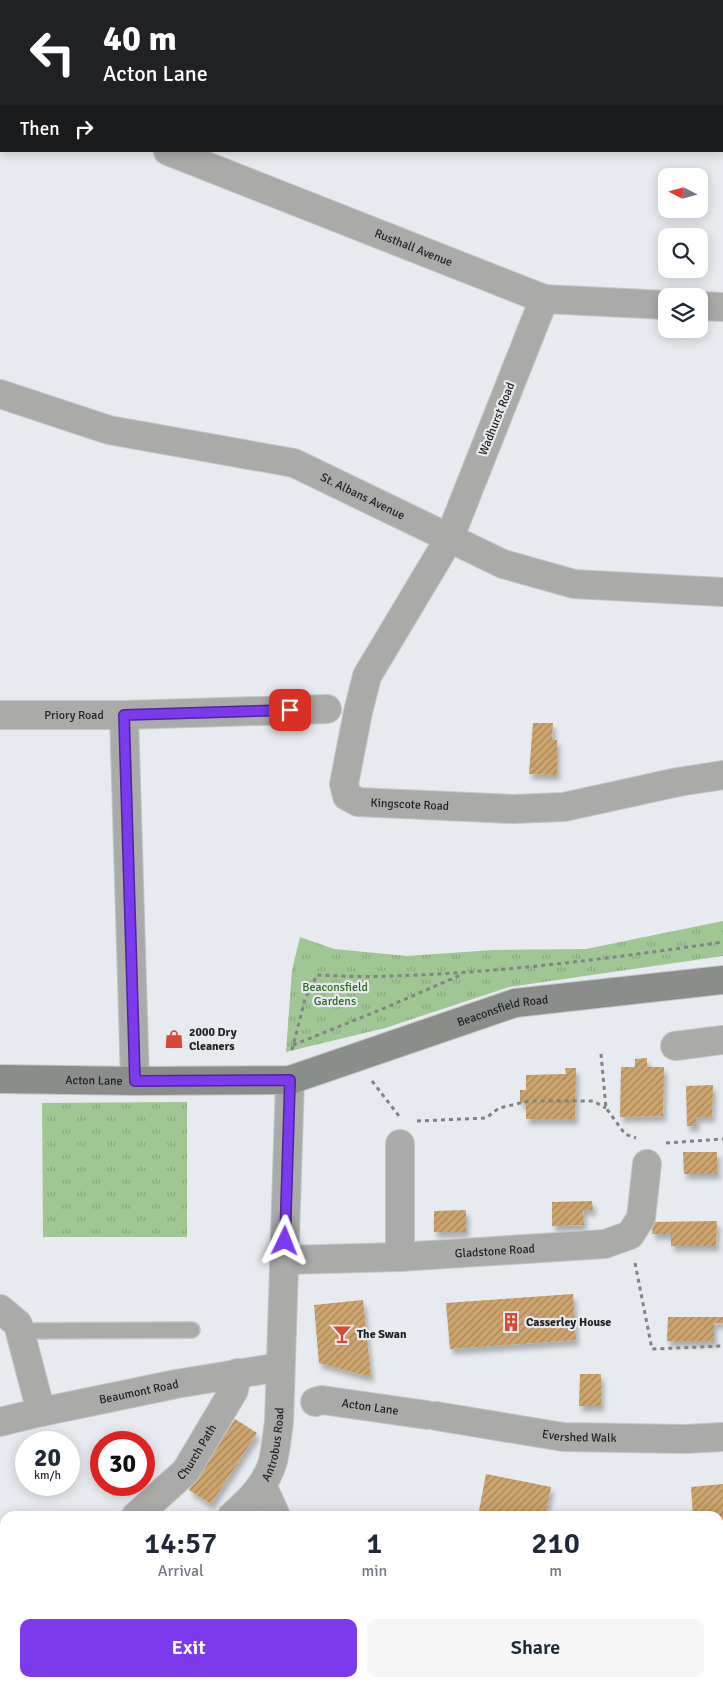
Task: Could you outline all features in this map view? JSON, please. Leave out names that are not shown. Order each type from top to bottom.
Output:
[{"type":"main road","name":"Beaconsfield Road","points":[[290,1080],[515,1003],[723,980]]},
{"type":"main road","name":"Acton Lane","points":[[0,1079],[135,1081],[290,1080]]},
{"type":"street","name":"Rusthall Avenue","points":[[171,152],[544,300],[658,304]]},
{"type":"street","name":"Wadhurst Road","points":[[450,539],[544,300]]},
{"type":"street","points":[[708,306],[723,307]]},
{"type":"street","name":"St. Albans Avenue","points":[[0,394],[109,430],[294,463],[503,564],[574,584],[723,592]]},
{"type":"street","name":"Kingscote Road","points":[[450,539],[367,676],[344,784],[346,796],[358,802],[512,809],[564,807],[678,782],[723,775]]},
{"type":"street","name":"Priory Road","points":[[0,715],[124,715],[327,709]]},
{"type":"street","points":[[124,715],[135,1081]]},
{"type":"street","points":[[675,1046],[723,1040]]},
{"type":"street","points":[[280,1367],[290,1080]]},
{"type":"street","points":[[400,1256],[405,1129]]},
{"type":"street","points":[[630,1235],[641,1218],[647,1154]]},
{"type":"street","name":"Gladstone Road","points":[[284,1260],[400,1256],[605,1244],[630,1235]]},
{"type":"street","points":[[0,1309],[18,1324],[41,1412]]},
{"type":"street","name":"Beaumont Road","points":[[0,1422],[237,1373],[280,1367]]},
{"type":"street","name":"Antrobus Road","points":[[274,1511],[262,1485],[273,1462],[279,1422],[280,1367]]},
{"type":"street","name":"Church Path","points":[[150,1511],[186,1471],[234,1390],[237,1373]]},
{"type":"street","name":"Acton Lane","points":[[315,1402],[322,1400],[432,1415]]},
{"type":"street","name":"Evershed Walk","points":[[432,1415],[563,1437],[685,1439],[723,1437]]},
{"type":"street","points":[[238,1511],[262,1485]]},
{"type":"lane","points":[[20,1331],[192,1330]]},
{"type":"path","points":[[467,972],[371,1014],[293,1045],[305,999],[317,975],[389,976],[467,972],[599,959],[723,942]]},
{"type":"path","points":[[601,1054],[606,1108]]},
{"type":"path","points":[[372,1080],[405,1129],[486,1118],[500,1108],[529,1101],[593,1101],[606,1108],[626,1134],[647,1154],[723,1139]]},
{"type":"path","points":[[630,1235],[652,1349],[723,1346]]},
{"type":"green space","name":"Beaconsfield Gardens","points":[[723,921],[723,956],[509,987],[385,1028],[286,1052],[292,970],[300,937],[334,949],[407,956],[493,950],[586,949]]},
{"type":"green space","points":[[187,1102],[187,1237],[43,1237],[42,1103]]},
{"type":"building","points":[[533,723],[553,723],[552,739],[557,740],[557,775],[529,774]]},
{"type":"building","points":[[647,1058],[647,1067],[664,1067],[663,1116],[620,1117],[621,1067],[635,1067],[635,1059]]},
{"type":"building","points":[[565,1068],[576,1068],[575,1119],[526,1119],[526,1103],[520,1103],[520,1090],[526,1090],[526,1075],[566,1074]]},
{"type":"building","points":[[713,1085],[712,1117],[696,1117],[696,1126],[687,1126],[686,1086]]},
{"type":"building","points":[[683,1152],[717,1152],[717,1174],[684,1174]]},
{"type":"building","points":[[592,1201],[593,1210],[583,1210],[584,1225],[552,1226],[552,1202]]},
{"type":"building","points":[[466,1210],[466,1232],[434,1232],[434,1211]]},
{"type":"building","points":[[717,1221],[716,1246],[671,1246],[671,1234],[652,1234],[653,1222]]},
{"type":"building","name":"Casserley House","points":[[573,1294],[576,1340],[450,1349],[446,1303]]},
{"type":"building","name":"The Swan","points":[[363,1300],[371,1377],[319,1363],[314,1305]]},
{"type":"building","points":[[668,1317],[723,1317],[723,1323],[714,1323],[714,1341],[667,1341]]},
{"type":"building","points":[[580,1374],[601,1374],[601,1406],[579,1406]]},
{"type":"building","points":[[235,1419],[257,1433],[211,1504],[189,1490]]},
{"type":"building","points":[[486,1474],[551,1487],[546,1511],[479,1511]]},
{"type":"building","points":[[723,1484],[723,1511],[693,1511],[691,1487]]},
{"type":"place","name":"2000 Dry Cleaners","points":[[174,1039]]},
{"type":"place","name":"Casserley House","points":[[511,1322]]},
{"type":"place","name":"The Swan","points":[[342,1334]]},
{"type":"route","points":[[285,1241],[290,1080],[135,1081],[124,715],[290,710]]}]
